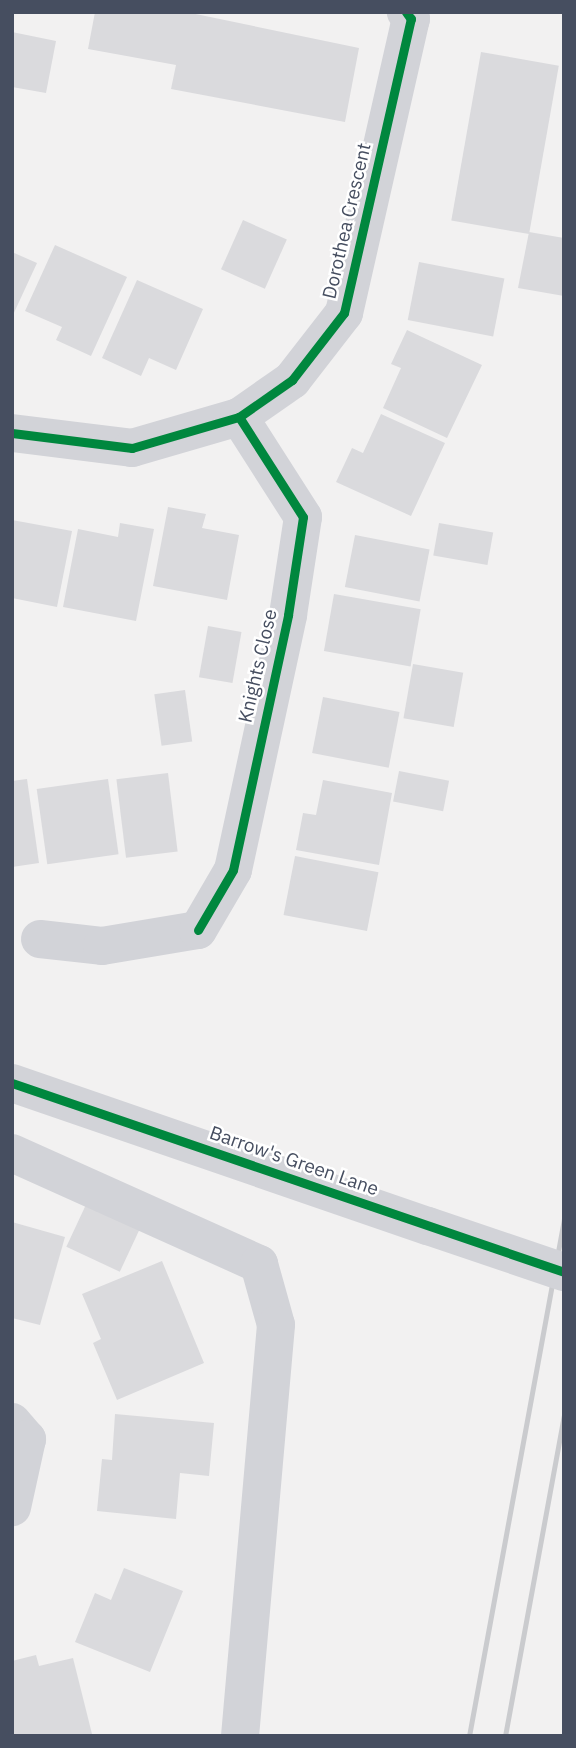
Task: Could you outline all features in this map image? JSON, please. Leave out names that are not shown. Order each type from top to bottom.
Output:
[{"type":"street","name":"Dorothea Crescent","points":[[12,433],[132,448],[239,417],[292,380],[344,313],[411,19],[406,12]]},
{"type":"street","name":"Knights Close","points":[[40,939],[102,946],[198,930],[233,870],[288,615],[303,517],[239,417]]},
{"type":"street","name":"Barrow's Green Lane","points":[[12,1083],[564,1272]]},
{"type":"street","points":[[12,1153],[259,1264],[276,1325],[240,1736]]},
{"type":"street","points":[[12,1422],[27,1439],[12,1507]]},
{"type":"building","points":[[95,12],[186,12],[359,48],[345,122],[171,89],[176,65],[88,49]]},
{"type":"building","points":[[12,32],[56,41],[46,93],[12,87]]},
{"type":"building","points":[[481,52],[559,66],[529,234],[451,220]]},
{"type":"building","points":[[243,220],[287,240],[265,289],[221,269]]},
{"type":"building","points":[[529,232],[564,238],[564,296],[518,288]]},
{"type":"building","points":[[55,245],[127,277],[91,356],[56,340],[62,327],[25,311]]},
{"type":"building","points":[[12,252],[37,263],[12,317]]},
{"type":"building","points":[[419,262],[504,279],[493,337],[408,320]]},
{"type":"building","points":[[137,280],[203,309],[176,370],[149,358],[141,376],[102,358]]},
{"type":"building","points":[[407,330],[482,365],[447,438],[383,408],[401,368],[391,364]]},
{"type":"building","points":[[381,414],[445,443],[411,516],[336,482],[352,448],[363,453]]},
{"type":"building","points":[[168,507],[206,514],[202,528],[239,535],[227,600],[153,586]]},
{"type":"building","points":[[12,520],[72,531],[57,607],[12,598]]},
{"type":"building","points":[[120,523],[154,529],[136,621],[63,607],[78,529],[118,537]]},
{"type":"building","points":[[439,523],[493,533],[487,565],[433,555]]},
{"type":"building","points":[[355,535],[430,550],[419,602],[345,587]]},
{"type":"building","points":[[334,594],[421,609],[411,666],[324,651]]},
{"type":"building","points":[[208,626],[241,632],[232,683],[199,677]]},
{"type":"building","points":[[413,664],[463,673],[454,727],[403,718]]},
{"type":"building","points":[[185,690],[192,741],[162,746],[154,694]]},
{"type":"building","points":[[323,697],[400,712],[389,768],[312,753]]},
{"type":"building","points":[[399,771],[449,781],[443,811],[393,801]]},
{"type":"building","points":[[168,773],[178,851],[126,858],[116,779]]},
{"type":"building","points":[[27,779],[39,863],[12,867],[12,781]]},
{"type":"building","points":[[108,779],[119,854],[47,864],[37,789]]},
{"type":"building","points":[[323,780],[392,793],[379,865],[296,850],[303,813],[316,815]]},
{"type":"building","points":[[295,856],[378,872],[367,931],[284,915]]},
{"type":"building","points":[[90,1196],[143,1221],[120,1272],[66,1247]]},
{"type":"building","points":[[12,1222],[65,1237],[40,1325],[12,1318]]},
{"type":"building","points":[[162,1261],[204,1363],[117,1400],[93,1343],[101,1339],[82,1294]]},
{"type":"building","points":[[115,1414],[214,1423],[209,1476],[180,1473],[176,1519],[97,1511],[102,1459],[112,1460]]},
{"type":"building","points":[[124,1568],[183,1591],[150,1672],[75,1642],[95,1593],[111,1600]]},
{"type":"building","points":[[36,1655],[39,1666],[73,1658],[92,1734],[12,1736],[12,1661]]},
{"type":"railway","points":[[469,1736],[564,1219]]},
{"type":"railway","points":[[505,1736],[564,1415]]},
{"type":"cycle path","points":[[12,433],[132,448],[239,417],[292,380],[344,313],[411,19],[406,12]]},
{"type":"cycle path","points":[[198,930],[233,870],[288,615],[303,517],[239,417]]},
{"type":"cycle path","points":[[12,1083],[564,1272]]}]
